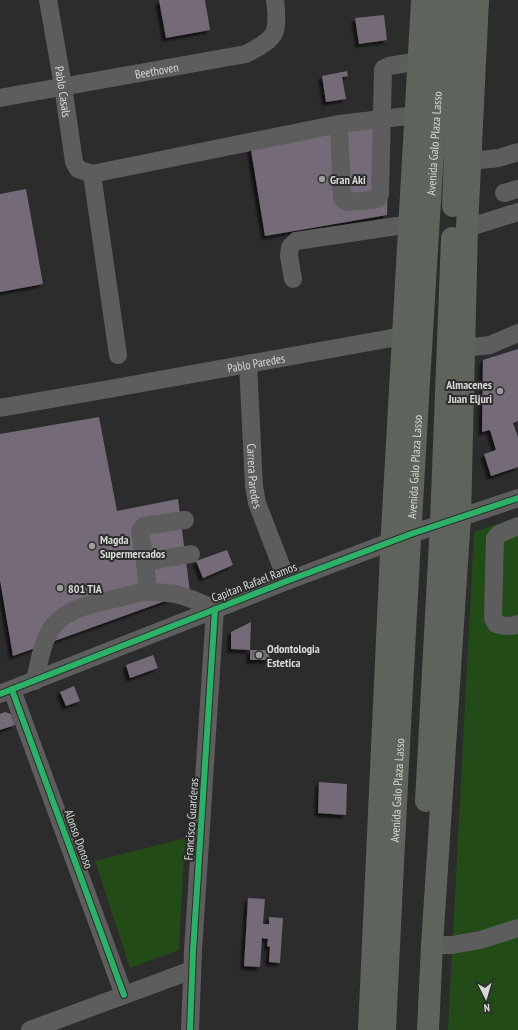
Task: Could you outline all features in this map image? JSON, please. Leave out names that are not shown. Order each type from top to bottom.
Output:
[{"type":"main road","name":"Avenida Galo Plaza Lasso","points":[[385,1030],[401,538],[403,336],[422,0]]},
{"type":"main road","name":"Avenida Galo Plaza Lasso","points":[[369,1030],[401,538],[428,219],[443,0]]},
{"type":"main road","name":"Avenida Galo Plaza Lasso","points":[[428,1030],[450,520],[461,0]]},
{"type":"main road","name":"Avenida Galo Plaza Lasso","points":[[415,1030],[450,520],[464,348],[467,228],[478,0]]},
{"type":"street","name":"Pablo Casals","points":[[48,0],[74,162],[78,169],[92,174]]},
{"type":"street","name":"Beethoven","points":[[0,98],[246,54],[266,42],[274,32],[276,17],[275,0]]},
{"type":"street","points":[[339,124],[342,198],[347,202],[373,200],[378,198],[380,194],[383,70],[389,66],[419,60]]},
{"type":"street","points":[[118,355],[92,174],[339,124],[416,115]]},
{"type":"street","points":[[470,161],[499,158],[518,152]]},
{"type":"street","points":[[467,228],[518,212]]},
{"type":"street","points":[[293,279],[289,256],[290,247],[296,241],[410,225]]},
{"type":"street","points":[[464,348],[490,345],[518,334]]},
{"type":"street","name":"Pablo Paredes","points":[[0,408],[403,336]]},
{"type":"street","name":"Carrera Paredes","points":[[248,364],[254,486],[257,503],[287,581]]},
{"type":"street","name":"Capitan Rafael Ramos","points":[[6,692],[287,581],[450,520],[518,498]]},
{"type":"street","points":[[148,592],[140,531],[144,526],[185,520]]},
{"type":"street","points":[[518,526],[499,534],[495,538],[493,618],[496,624],[501,626],[518,624]]},
{"type":"street","points":[[145,562],[191,554]]},
{"type":"street","points":[[35,681],[42,651],[54,626],[62,617],[74,610],[148,592],[177,594],[215,609]]},
{"type":"street","name":"Francisco Guarderas","points":[[190,1030],[192,970],[215,609]]},
{"type":"street","name":"Alonso Donoso","points":[[6,692],[124,995]]},
{"type":"street","points":[[432,945],[452,945],[480,940],[518,928]]},
{"type":"street","points":[[30,1030],[192,970]]},
{"type":"green space","points":[[518,517],[518,1030],[448,1030],[474,532]]},
{"type":"green space","points":[[185,838],[179,950],[130,968],[95,861]]},
{"type":"building","points":[[159,0],[205,0],[210,30],[166,38]]},
{"type":"building","points":[[384,15],[387,40],[359,44],[355,18]]},
{"type":"building","points":[[347,71],[348,76],[342,77],[346,99],[326,102],[322,76]]},
{"type":"building","name":"Gran Aki","points":[[389,126],[387,215],[265,236],[250,144]]},
{"type":"building","points":[[26,189],[43,284],[0,292],[0,194]]},
{"type":"building","name":"Almacenes Juan Eljuri","points":[[518,349],[518,421],[513,423],[518,437],[518,467],[491,476],[484,454],[496,450],[490,430],[482,432],[483,360]]},
{"type":"building","name":"Magda Supermercados","points":[[99,417],[117,511],[178,499],[190,592],[13,656],[0,580],[0,434]]},
{"type":"building","points":[[227,550],[233,565],[203,578],[196,561]]},
{"type":"building","points":[[251,622],[250,650],[231,649],[231,632]]},
{"type":"building","name":"Odontologia Estetica","points":[[250,650],[269,650],[269,660],[250,660]]},
{"type":"building","points":[[153,655],[158,668],[130,678],[126,665]]},
{"type":"building","points":[[74,686],[80,701],[66,706],[60,692]]},
{"type":"building","points":[[5,712],[11,714],[15,725],[0,730],[0,714]]},
{"type":"building","points":[[319,782],[347,784],[346,815],[318,813]]},
{"type":"building","points":[[248,898],[265,899],[263,924],[269,924],[269,917],[283,918],[280,963],[269,962],[270,947],[267,946],[268,939],[262,938],[260,967],[244,966]]},
{"type":"cycle path","points":[[0,694],[411,534],[518,498]]},
{"type":"cycle path","points":[[190,1030],[193,951],[215,609]]},
{"type":"cycle path","points":[[12,690],[124,995]]},
{"type":"place","name":"Gran Aki","points":[[322,179]]},
{"type":"place","name":"Almacenes Juan Eljuri","points":[[500,391]]},
{"type":"place","name":"Magda Supermercados","points":[[92,546]]},
{"type":"place","name":"801 TIA","points":[[60,588]]},
{"type":"place","name":"Odontologia Estetica","points":[[259,655]]}]
